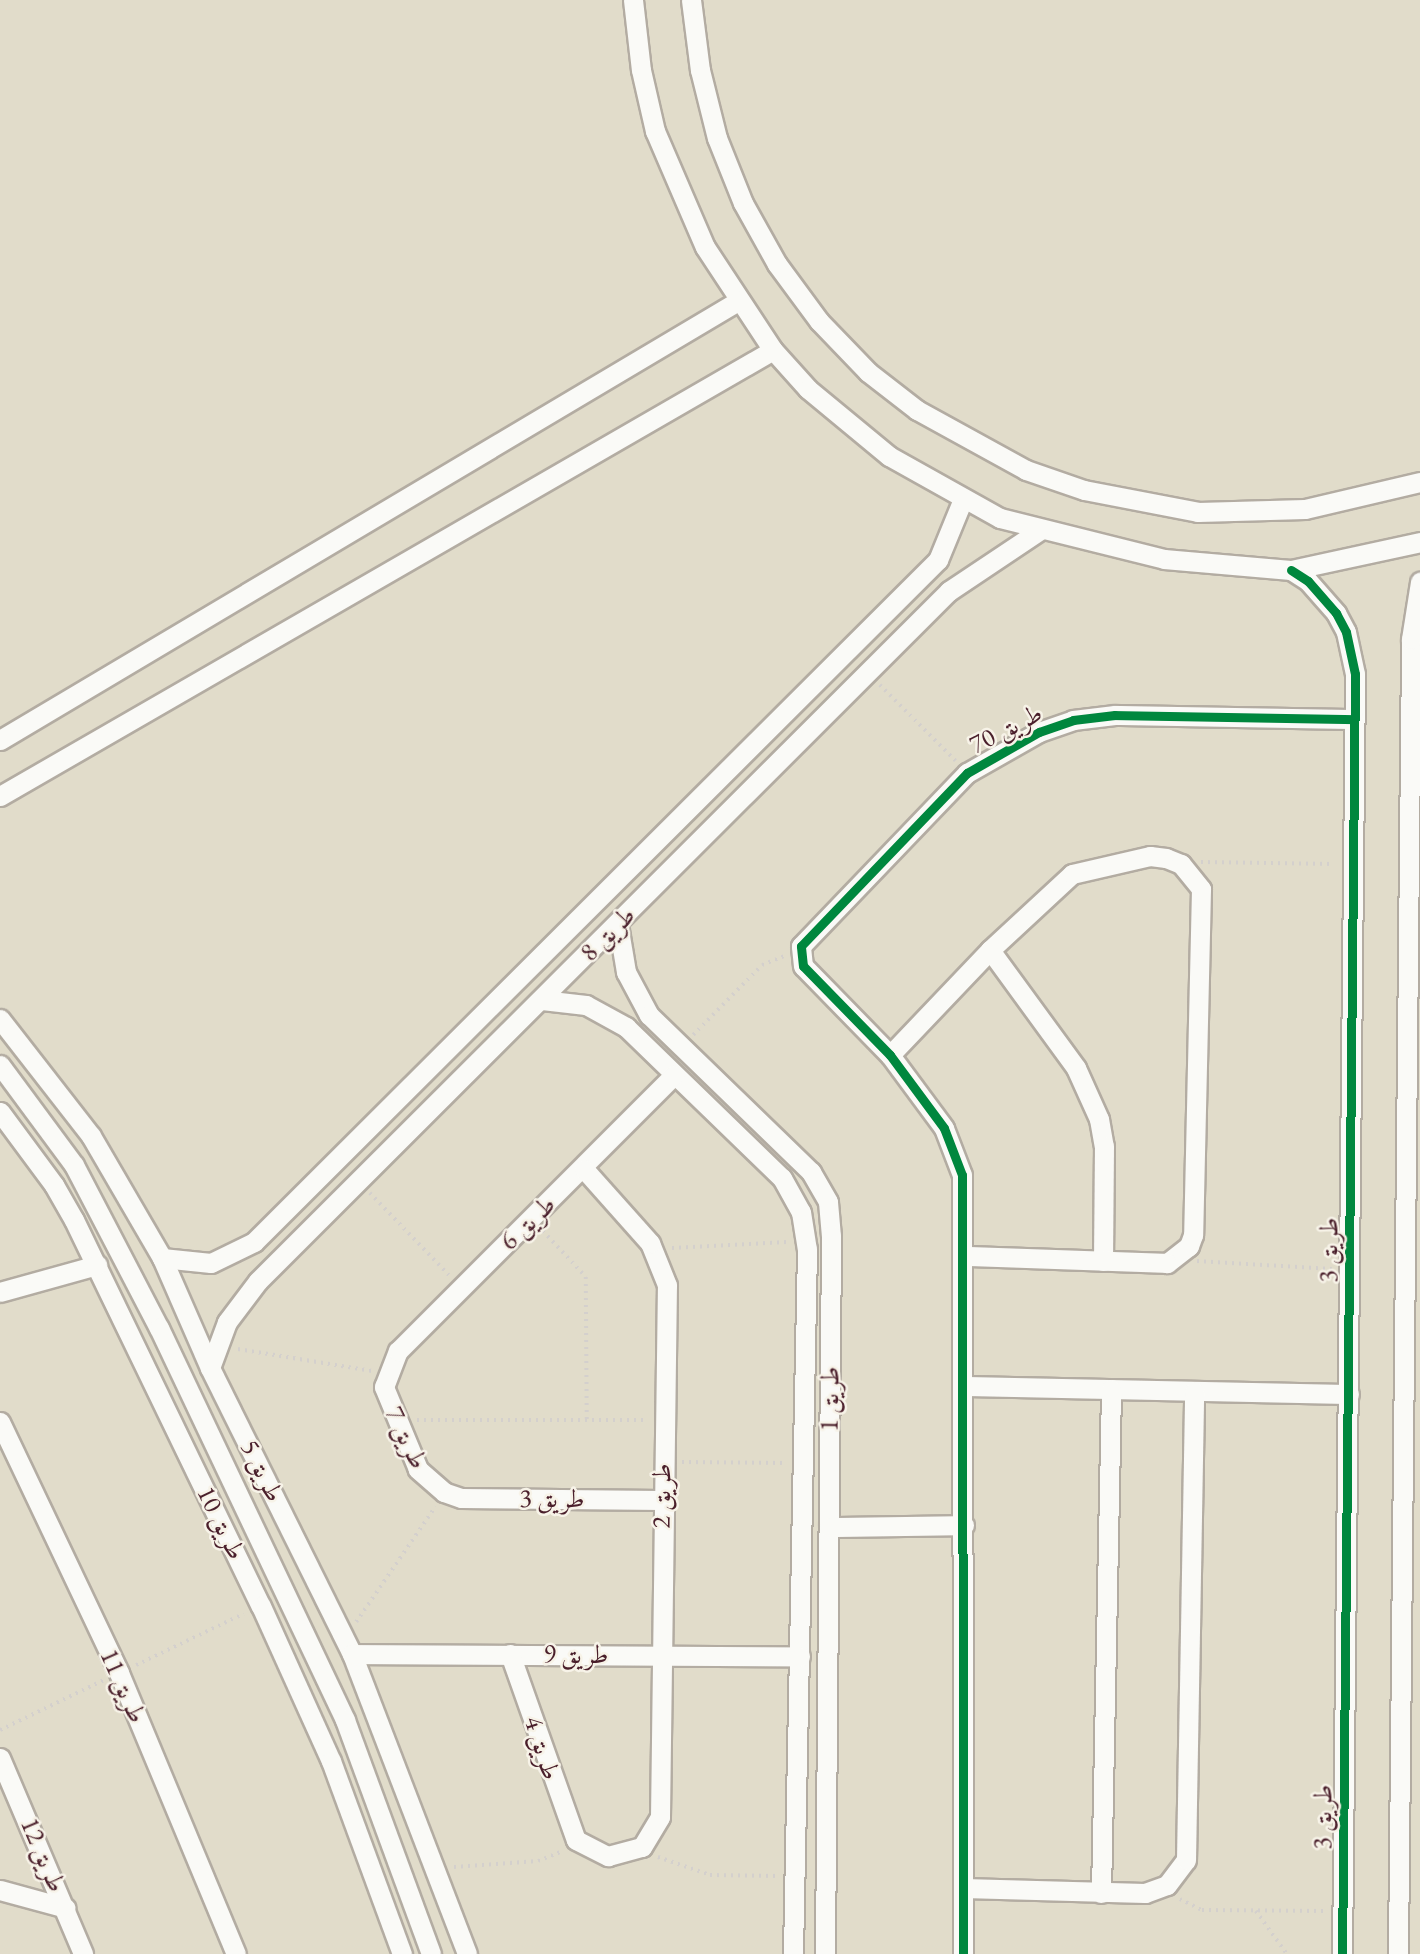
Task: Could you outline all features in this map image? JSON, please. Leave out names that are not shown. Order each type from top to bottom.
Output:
[{"type":"street","points":[[691,0],[699,70],[717,138],[749,214],[778,264],[819,321],[868,372],[917,410],[970,443],[1026,470],[1084,490],[1198,512],[1305,509],[1420,482]]},
{"type":"street","points":[[632,2],[640,70],[668,167],[705,247],[738,301],[773,350],[847,424],[889,456],[1000,518],[1164,559],[1291,570],[1420,542]]},
{"type":"street","points":[[0,740],[738,301]]},
{"type":"street","points":[[0,796],[773,350]]},
{"type":"street","name":"طريق 8","points":[[162,1258],[211,1263],[254,1242],[938,560],[963,499]]},
{"type":"street","name":"طريق 8","points":[[211,1368],[215,1345],[258,1281],[870,674],[949,591],[1040,530]]},
{"type":"street","name":"طريق 3","points":[[1291,570],[1324,596],[1346,632],[1355,674],[1342,1954]]},
{"type":"street","points":[[1398,1954],[1413,1213],[1411,639],[1420,582]]},
{"type":"street","name":"طريق 70","points":[[798,954],[967,773],[1005,747],[1073,720],[1115,715],[1354,719]]},
{"type":"street","points":[[890,1055],[990,950],[1072,874],[1150,856],[1181,864],[1201,889],[1193,1235],[1183,1254],[1167,1263],[964,1256]]},
{"type":"street","name":"طريق 1","points":[[618,924],[626,972],[649,1015],[811,1172],[828,1202],[829,1527],[825,1954]]},
{"type":"street","points":[[990,950],[1076,1068],[1099,1119],[1104,1146],[1103,1261]]},
{"type":"street","points":[[798,954],[803,966],[890,1055],[944,1128],[956,1154],[961,1175],[964,1256],[963,1954]]},
{"type":"street","name":"طريق 1","points":[[542,1000],[575,1002],[607,1014],[782,1178],[801,1212],[806,1241],[797,1876],[793,1954]]},
{"type":"street","name":"طريق 5","points":[[0,1019],[91,1136],[162,1258],[211,1368],[348,1646],[467,1954]]},
{"type":"street","name":"طريق 5","points":[[0,1065],[36,1108],[93,1197],[317,1660],[349,1731],[430,1954]]},
{"type":"street","name":"طريق 6","points":[[386,1374],[398,1351],[584,1169],[674,1074]]},
{"type":"street","points":[[36,1108],[60,1094]]},
{"type":"street","name":"طريق 10","points":[[0,1112],[8,1134],[54,1185],[97,1265],[307,1706],[402,1954]]},
{"type":"street","name":"طريق 2","points":[[584,1169],[654,1249],[667,1285],[661,1500],[663,1655],[660,1817],[642,1847]]},
{"type":"street","points":[[0,1292],[97,1265]]},
{"type":"street","name":"طريق 7","points":[[386,1374],[386,1400],[394,1420],[418,1469],[444,1493]]},
{"type":"street","points":[[964,1386],[1349,1394]]},
{"type":"street","points":[[1101,1893],[1111,1389]]},
{"type":"street","points":[[963,1888],[1145,1894],[1167,1885],[1186,1860],[1194,1391]]},
{"type":"street","name":"طريق 11","points":[[0,1422],[119,1673],[236,1954]]},
{"type":"street","name":"طريق 3","points":[[444,1493],[461,1498],[661,1500]]},
{"type":"street","points":[[829,1527],[964,1525]]},
{"type":"street","name":"طريق 9","points":[[348,1646],[510,1654],[800,1656]]},
{"type":"street","name":"طريق 4","points":[[510,1654],[567,1825],[576,1840]]},
{"type":"street","name":"طريق 12","points":[[0,1758],[66,1908],[83,1954]]},
{"type":"street","points":[[576,1840],[608,1856],[642,1847]]},
{"type":"street","points":[[0,1890],[66,1908]]},
{"type":"path","points":[[870,674],[967,773]]},
{"type":"path","points":[[1181,864],[1353,865]]},
{"type":"path","points":[[682,1046],[762,965],[798,954]]},
{"type":"path","points":[[358,1181],[461,1288]]},
{"type":"path","points":[[531,1220],[586,1278],[587,1420]]},
{"type":"path","points":[[654,1249],[806,1241]]},
{"type":"path","points":[[1183,1254],[1211,1265],[1350,1270]]},
{"type":"path","points":[[215,1345],[386,1374]]},
{"type":"path","points":[[394,1420],[664,1420]]},
{"type":"path","points":[[662,1461],[803,1464]]},
{"type":"path","points":[[348,1646],[444,1493]]},
{"type":"path","points":[[435,1868],[538,1861],[576,1840]]},
{"type":"path","points":[[642,1847],[674,1865],[710,1875],[797,1876]]},
{"type":"path","points":[[1167,1885],[1188,1905],[1202,1910],[1342,1911]]},
{"type":"path","points":[[1256,1911],[1287,1954]]},
{"type":"cycle path","points":[[1291,570],[1308,581],[1336,613],[1346,632],[1355,674],[1342,1954]]},
{"type":"cycle path","points":[[963,1954],[962,1175],[944,1128],[890,1055],[803,966],[801,946],[967,773],[1039,732],[1073,720],[1115,715],[1354,719]]}]
